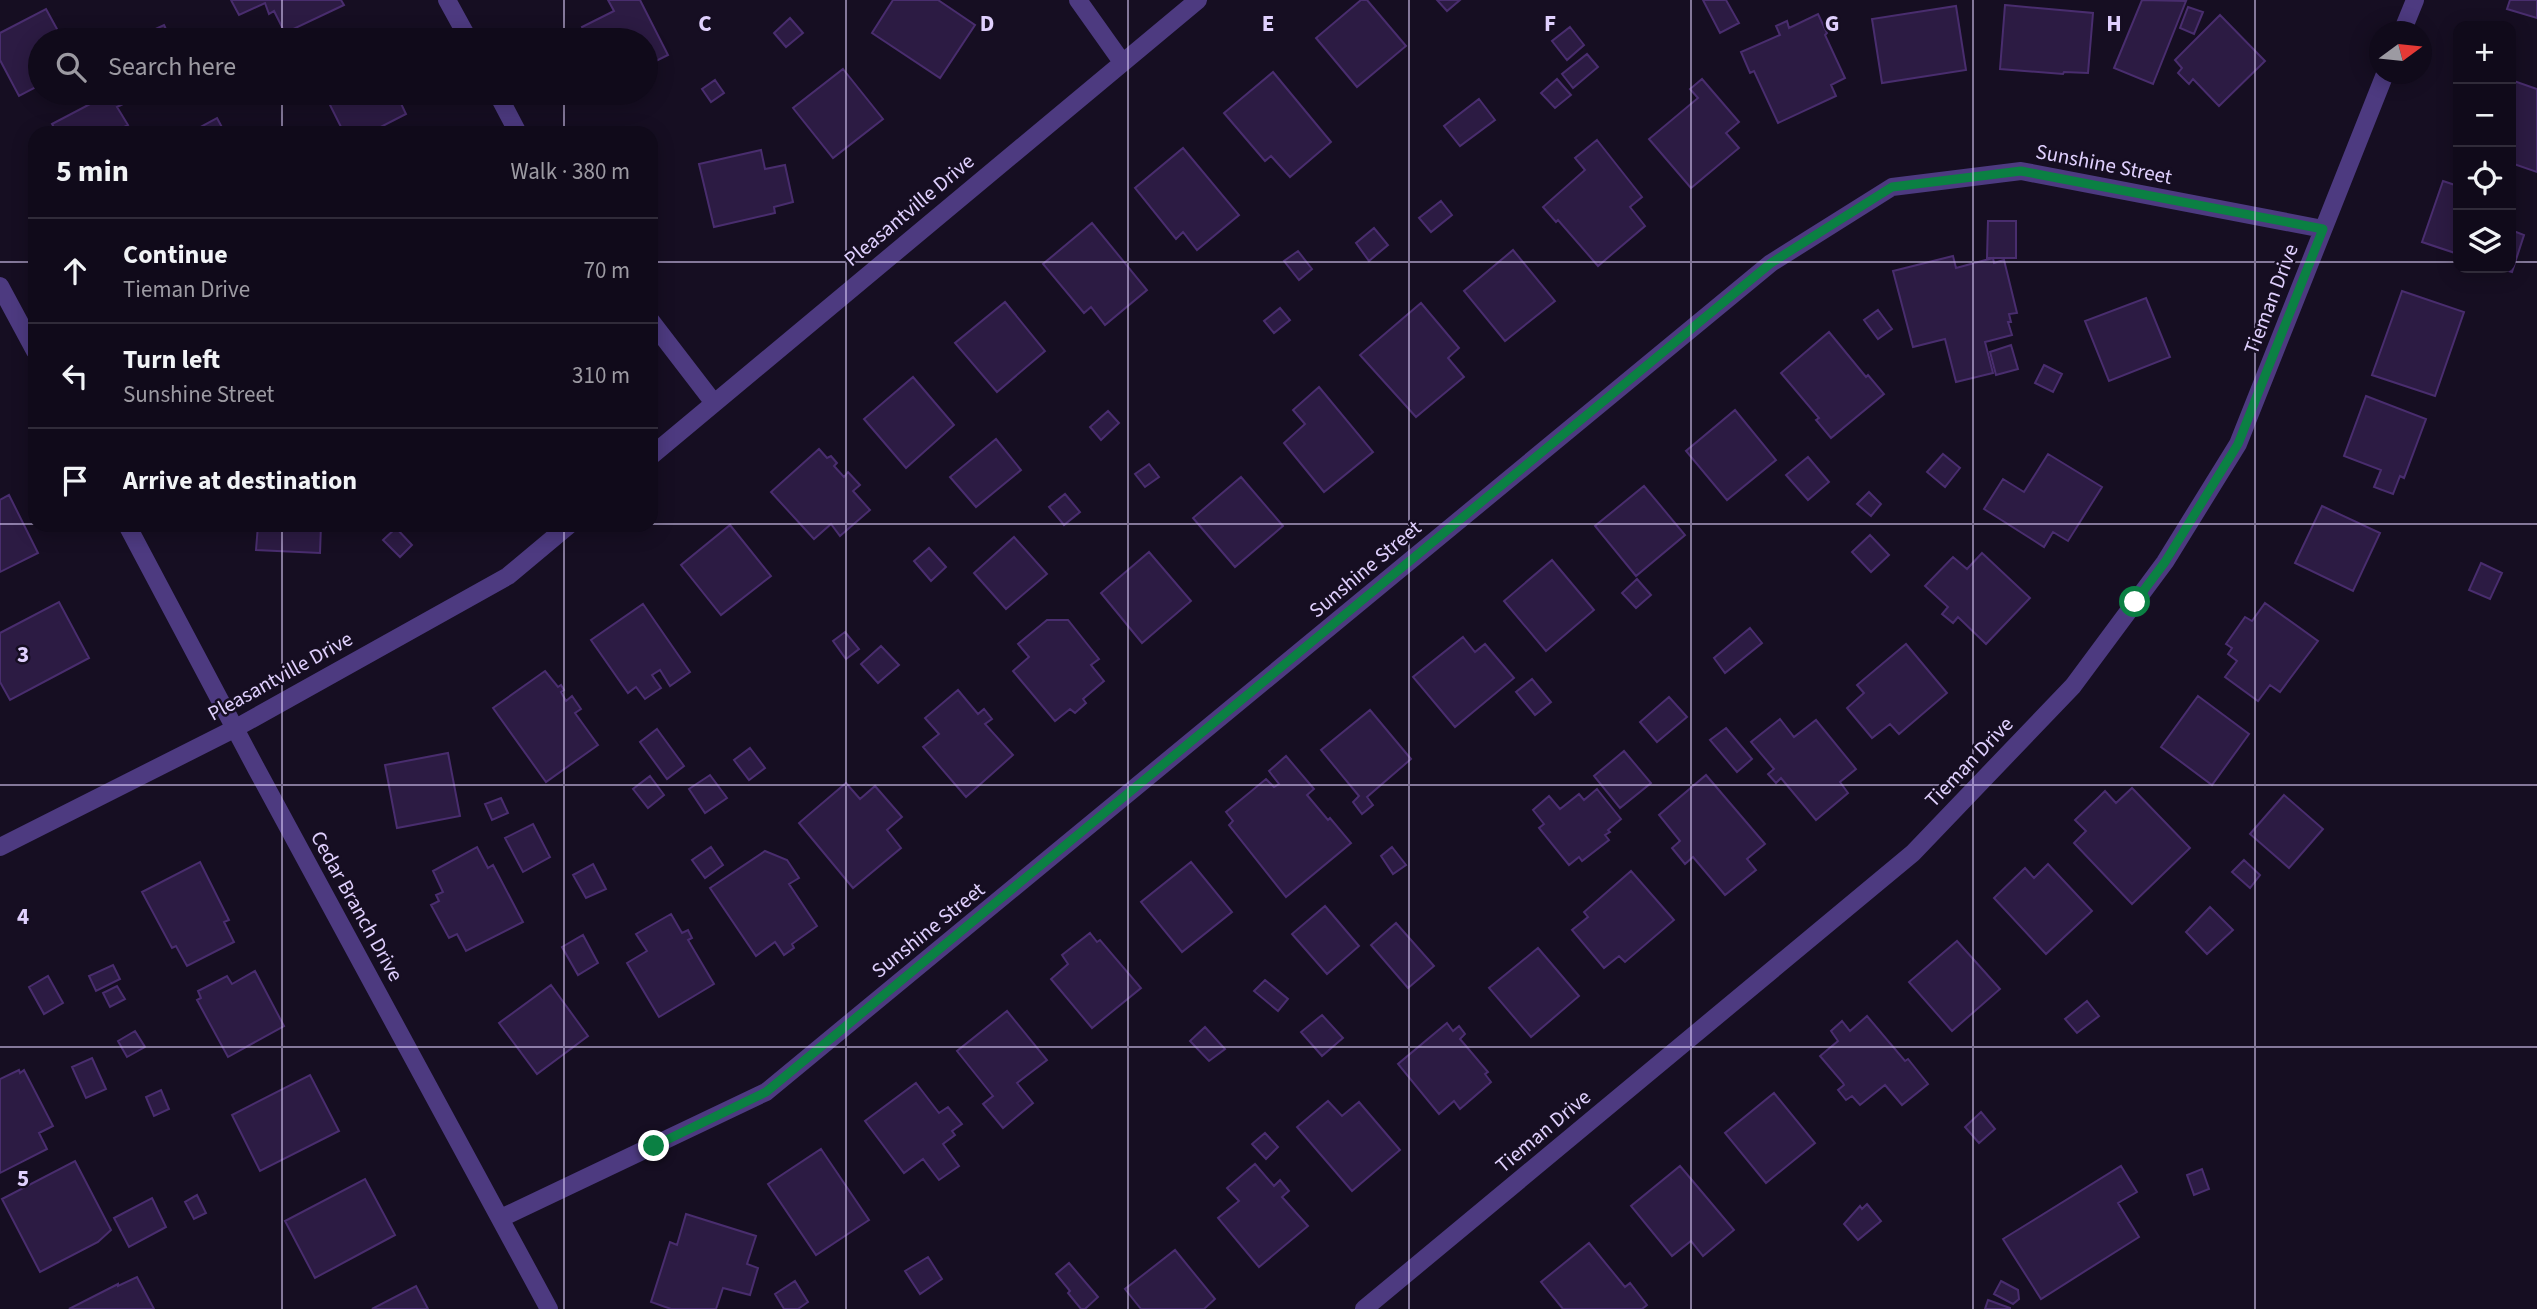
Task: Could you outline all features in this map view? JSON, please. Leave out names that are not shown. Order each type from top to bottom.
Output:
[{"type":"street","points":[[447,0],[462,28]]},
{"type":"street","points":[[1078,0],[1122,62]]},
{"type":"street","name":"Pleasantville Drive","points":[[658,450],[1198,0]]},
{"type":"street","points":[[2406,21],[2415,0]]},
{"type":"street","name":"Tieman Drive","points":[[1364,1309],[1913,853],[2073,686],[2165,562],[2238,444],[2381,84]]},
{"type":"street","points":[[503,105],[514,126]]},
{"type":"street","name":"Sunshine Street","points":[[501,1218],[766,1092],[1771,263],[1892,187],[2021,171],[2323,229]]},
{"type":"street","points":[[0,286],[28,338]]},
{"type":"street","points":[[658,330],[714,403]]},
{"type":"street","name":"Cedar Branch Drive","points":[[131,532],[234,729],[549,1309]]},
{"type":"street","name":"Pleasantville Drive","points":[[0,847],[234,729],[508,576],[561,532]]},
{"type":"building","points":[[231,0],[341,0],[344,5],[296,28],[282,28],[274,11],[269,14],[265,3],[239,15]]},
{"type":"building","points":[[608,0],[640,0],[654,28],[582,27],[614,11]]},
{"type":"building","points":[[893,0],[938,0],[975,25],[940,78],[872,33]]},
{"type":"building","points":[[1361,0],[1367,0],[1406,46],[1357,87],[1316,38]]},
{"type":"building","points":[[1437,0],[1460,0],[1447,11]]},
{"type":"building","points":[[1703,0],[1726,0],[1739,23],[1720,33]]},
{"type":"building","points":[[2142,0],[2186,1],[2153,84],[2114,68]]},
{"type":"building","points":[[2510,0],[2537,0],[2537,18],[2507,9]]},
{"type":"building","points":[[2005,5],[2093,13],[2088,73],[2063,74],[2000,69]]},
{"type":"building","points":[[1956,6],[1966,70],[1882,83],[1872,19]]},
{"type":"building","points":[[2188,7],[2203,12],[2194,34],[2180,28]]},
{"type":"building","points":[[46,9],[56,28],[28,28],[28,91],[19,96],[0,60],[0,33]]},
{"type":"building","points":[[1818,14],[1845,78],[1831,85],[1836,96],[1778,123],[1754,71],[1750,73],[1741,52],[1780,35],[1776,26],[1787,21],[1789,28]]},
{"type":"building","points":[[2220,15],[2265,61],[2219,106],[2193,79],[2189,84],[2178,73],[2182,68],[2175,60]]},
{"type":"building","points":[[790,18],[803,33],[786,47],[774,33]]},
{"type":"building","points":[[1570,27],[1584,45],[1567,60],[1552,41]]},
{"type":"building","points":[[658,35],[668,55],[658,60]]},
{"type":"building","points":[[1587,54],[1598,67],[1573,88],[1562,74]]},
{"type":"building","points":[[843,69],[883,119],[833,158],[793,108]]},
{"type":"building","points":[[1273,72],[1331,142],[1290,177],[1271,156],[1265,161],[1224,113]]},
{"type":"building","points":[[1557,79],[1571,95],[1555,108],[1541,93]]},
{"type":"building","points":[[1702,79],[1739,122],[1726,133],[1739,148],[1691,188],[1649,139],[1698,98],[1690,89]]},
{"type":"building","points":[[715,80],[724,93],[711,102],[702,89]]},
{"type":"building","points":[[2516,82],[2537,89],[2537,172],[2516,165]]},
{"type":"building","points":[[1479,99],[1495,120],[1460,146],[1444,126]]},
{"type":"building","points":[[88,105],[121,105],[117,107],[128,125],[53,126],[52,124]]},
{"type":"building","points":[[330,105],[402,105],[406,114],[383,126],[340,126]]},
{"type":"building","points":[[217,118],[221,126],[202,126]]},
{"type":"building","points":[[1597,140],[1642,197],[1630,207],[1645,226],[1598,266],[1558,220],[1556,222],[1543,207],[1585,170],[1575,158]]},
{"type":"building","points":[[1183,148],[1239,215],[1197,250],[1183,232],[1176,239],[1135,188]]},
{"type":"building","points":[[761,150],[765,169],[785,165],[793,202],[774,207],[775,213],[714,227],[699,164]]},
{"type":"building","points":[[2443,181],[2453,184],[2453,252],[2422,242]]},
{"type":"building","points":[[1441,201],[1452,215],[1431,232],[1419,218]]},
{"type":"building","points":[[1988,221],[2016,221],[2016,258],[1987,258]]},
{"type":"building","points":[[1092,223],[1147,290],[1105,325],[1091,307],[1084,313],[1043,264]]},
{"type":"building","points":[[1374,228],[1388,245],[1369,261],[1356,243]]},
{"type":"building","points":[[2516,232],[2524,235],[2516,260]]},
{"type":"building","points":[[1513,250],[1555,301],[1505,341],[1464,291]]},
{"type":"building","points":[[1298,251],[1312,269],[1299,280],[1284,261]]},
{"type":"building","points":[[1953,256],[1956,268],[1993,258],[1994,263],[2004,260],[2017,313],[2009,314],[2011,322],[2008,322],[2012,335],[1985,342],[1993,373],[1956,382],[1945,339],[1913,347],[1893,271]]},
{"type":"building","points":[[2402,291],[2464,312],[2435,396],[2372,375]]},
{"type":"building","points":[[2146,298],[2170,357],[2109,381],[2085,321]]},
{"type":"building","points":[[1005,302],[1045,351],[997,392],[955,343]]},
{"type":"building","points":[[1421,303],[1459,348],[1448,358],[1464,377],[1416,417],[1360,355]]},
{"type":"building","points":[[1280,308],[1290,320],[1274,333],[1264,321]]},
{"type":"building","points":[[1878,310],[1892,329],[1878,339],[1864,320]]},
{"type":"building","points":[[1829,332],[1866,377],[1868,375],[1884,394],[1831,438],[1816,420],[1819,418],[1781,373]]},
{"type":"building","points":[[2011,345],[2018,369],[1996,375],[1990,352]]},
{"type":"building","points":[[2044,365],[2062,374],[2053,392],[2035,383]]},
{"type":"building","points":[[913,377],[954,425],[906,468],[864,419]]},
{"type":"building","points":[[1319,387],[1373,452],[1324,492],[1284,443],[1305,424],[1293,410]]},
{"type":"building","points":[[2366,396],[2426,419],[2404,478],[2400,476],[2393,494],[2374,487],[2381,470],[2344,456]]},
{"type":"building","points":[[1735,410],[1776,460],[1727,500],[1686,451]]},
{"type":"building","points":[[1108,411],[1119,423],[1101,440],[1090,427]]},
{"type":"building","points":[[996,439],[1021,470],[976,507],[950,477]]},
{"type":"building","points":[[819,449],[827,458],[831,456],[837,463],[834,466],[844,477],[848,472],[860,485],[853,491],[870,510],[840,536],[831,524],[814,539],[771,492]]},
{"type":"building","points":[[1943,454],[1960,468],[1945,487],[1927,472]]},
{"type":"building","points":[[2048,454],[2102,487],[2068,541],[2053,532],[2044,547],[1984,509],[2003,479],[2024,492]]},
{"type":"building","points":[[1808,457],[1829,482],[1808,500],[1786,475]]},
{"type":"building","points":[[1149,464],[1159,477],[1145,487],[1135,474]]},
{"type":"building","points":[[1241,477],[1283,526],[1235,567],[1193,518]]},
{"type":"building","points":[[1644,486],[1685,535],[1636,576],[1595,526]]},
{"type":"building","points":[[1869,492],[1881,504],[1871,516],[1857,504]]},
{"type":"building","points":[[1065,494],[1080,512],[1064,525],[1049,507]]},
{"type":"building","points":[[9,495],[38,553],[0,572],[0,500]]},
{"type":"building","points":[[2322,506],[2380,533],[2353,591],[2295,563]]},
{"type":"building","points":[[730,525],[771,576],[721,615],[681,565]]},
{"type":"building","points":[[257,532],[321,532],[320,553],[256,550]]},
{"type":"building","points":[[392,532],[400,532],[412,545],[400,557],[383,540]]},
{"type":"building","points":[[1870,535],[1889,555],[1871,572],[1852,552]]},
{"type":"building","points":[[1014,537],[1047,574],[1006,609],[974,573]]},
{"type":"building","points":[[929,548],[946,567],[931,581],[914,561]]},
{"type":"building","points":[[1149,552],[1191,601],[1142,643],[1101,593]]},
{"type":"building","points":[[1982,553],[2030,598],[1986,644],[1958,617],[1953,623],[1942,614],[1948,607],[1925,586],[1953,557],[1967,569]]},
{"type":"building","points":[[1552,560],[1594,610],[1546,651],[1504,601]]},
{"type":"building","points":[[2481,563],[2502,573],[2490,599],[2469,590]]},
{"type":"building","points":[[1637,579],[1651,595],[1636,608],[1622,593]]},
{"type":"building","points":[[59,602],[89,658],[10,700],[0,682],[0,633]]},
{"type":"building","points":[[2265,603],[2318,641],[2280,692],[2270,685],[2258,701],[2225,677],[2237,661],[2228,654],[2232,648],[2226,644],[2245,617],[2252,621]]},
{"type":"building","points":[[643,604],[690,672],[670,686],[660,670],[652,675],[661,688],[645,699],[636,687],[628,693],[591,640]]},
{"type":"building","points":[[1047,620],[1068,620],[1099,659],[1091,665],[1104,681],[1083,699],[1086,703],[1075,713],[1070,709],[1055,721],[1013,671],[1029,657],[1018,644]]},
{"type":"building","points":[[1750,628],[1762,643],[1725,673],[1714,658]]},
{"type":"building","points":[[845,632],[859,649],[846,659],[833,641]]},
{"type":"building","points":[[1463,637],[1475,652],[1485,644],[1514,678],[1455,727],[1413,677]]},
{"type":"building","points":[[1906,644],[1947,693],[1899,734],[1890,724],[1872,738],[1847,708],[1864,693],[1857,685]]},
{"type":"building","points":[[881,646],[899,665],[878,683],[861,664]]},
{"type":"building","points":[[545,671],[558,687],[561,685],[566,701],[572,696],[581,709],[575,713],[598,745],[546,782],[493,708]]},
{"type":"building","points":[[1532,679],[1551,702],[1535,715],[1516,692]]},
{"type":"building","points":[[958,690],[978,714],[984,709],[992,719],[985,724],[1013,755],[966,797],[923,747],[939,734],[925,718]]},
{"type":"building","points":[[2198,696],[2249,734],[2212,785],[2161,747]]},
{"type":"building","points":[[1669,697],[1687,717],[1657,742],[1640,722]]},
{"type":"building","points":[[1370,710],[1411,759],[1367,797],[1373,805],[1362,814],[1353,802],[1359,796],[1321,750]]},
{"type":"building","points":[[1780,719],[1794,737],[1816,720],[1856,769],[1840,782],[1848,793],[1816,820],[1781,778],[1776,783],[1768,774],[1774,769],[1751,742]]},
{"type":"building","points":[[1726,728],[1752,759],[1737,772],[1710,740]]},
{"type":"building","points":[[657,729],[684,766],[667,779],[640,742]]},
{"type":"building","points":[[750,748],[765,768],[749,780],[734,760]]},
{"type":"building","points":[[1624,751],[1651,783],[1620,808],[1594,776]]},
{"type":"building","points":[[448,753],[460,816],[397,828],[385,765]]},
{"type":"building","points":[[1286,756],[1314,789],[1307,795],[1351,843],[1286,897],[1229,825],[1233,821],[1226,812],[1266,779],[1274,787],[1279,784],[1269,771]]},
{"type":"building","points":[[710,775],[727,798],[705,813],[689,789]]},
{"type":"building","points":[[1706,775],[1765,844],[1747,859],[1756,870],[1725,895],[1693,857],[1685,864],[1672,848],[1680,841],[1659,815]]},
{"type":"building","points":[[650,776],[664,795],[648,808],[633,789]]},
{"type":"building","points":[[846,783],[860,799],[875,786],[902,817],[887,830],[901,848],[853,888],[799,823]]},
{"type":"building","points":[[2132,788],[2190,848],[2132,904],[2074,843],[2086,831],[2075,820],[2105,791],[2116,803]]},
{"type":"building","points":[[1597,789],[1621,819],[1605,835],[1609,840],[1582,861],[1579,857],[1569,865],[1539,828],[1544,824],[1533,810],[1549,796],[1560,809],[1579,794],[1584,800]]},
{"type":"building","points":[[2284,795],[2323,829],[2289,868],[2250,834]]},
{"type":"building","points":[[501,798],[508,813],[492,820],[485,804]]},
{"type":"building","points":[[533,824],[550,857],[523,872],[505,838]]},
{"type":"building","points":[[477,847],[488,868],[493,865],[523,922],[466,951],[457,934],[449,938],[431,905],[439,901],[436,895],[443,892],[433,871]]},
{"type":"building","points":[[711,847],[723,865],[705,878],[692,860]]},
{"type":"building","points":[[1392,847],[1406,865],[1393,874],[1381,856]]},
{"type":"building","points":[[765,851],[787,860],[799,878],[789,884],[817,926],[792,944],[794,948],[784,955],[775,942],[756,956],[710,888]]},
{"type":"building","points":[[2244,860],[2260,875],[2250,888],[2232,872]]},
{"type":"building","points":[[200,862],[229,920],[224,922],[234,942],[187,966],[176,946],[172,948],[142,892]]},
{"type":"building","points":[[1191,862],[1232,912],[1182,952],[1141,902]]},
{"type":"building","points":[[593,864],[606,889],[586,898],[573,875]]},
{"type":"building","points":[[2048,864],[2092,911],[2046,954],[1994,898],[2025,868],[2034,878]]},
{"type":"building","points":[[1631,871],[1674,920],[1625,962],[1619,956],[1604,968],[1572,930],[1588,917],[1584,912]]},
{"type":"building","points":[[1325,906],[1359,946],[1327,974],[1292,934]]},
{"type":"building","points":[[2210,907],[2233,930],[2207,954],[2186,932]]},
{"type":"building","points":[[671,914],[682,933],[688,930],[692,938],[688,940],[714,984],[659,1017],[627,963],[647,951],[636,934]]},
{"type":"building","points":[[1396,923],[1434,966],[1408,988],[1371,945]]},
{"type":"building","points":[[1090,933],[1097,942],[1100,940],[1141,988],[1092,1028],[1051,979],[1068,964],[1062,955]]},
{"type":"building","points":[[583,935],[598,963],[578,975],[562,947]]},
{"type":"building","points":[[1957,941],[2000,989],[1952,1031],[1909,982]]},
{"type":"building","points":[[1538,948],[1579,996],[1531,1037],[1489,988]]},
{"type":"building","points":[[113,965],[120,979],[96,991],[89,976]]},
{"type":"building","points":[[255,971],[284,1026],[228,1057],[197,1000],[201,998],[198,991],[227,976],[232,984]]},
{"type":"building","points":[[48,976],[63,1003],[44,1014],[29,987]]},
{"type":"building","points":[[1265,980],[1288,999],[1278,1011],[1254,991]]},
{"type":"building","points":[[551,985],[588,1036],[537,1074],[499,1023]]},
{"type":"building","points":[[117,986],[125,999],[110,1007],[103,993]]},
{"type":"building","points":[[2087,1001],[2099,1016],[2077,1033],[2065,1019]]},
{"type":"building","points":[[1007,1011],[1047,1060],[1017,1083],[1033,1103],[1003,1128],[983,1104],[993,1096],[957,1051]]},
{"type":"building","points":[[1322,1015],[1343,1038],[1322,1056],[1301,1032]]},
{"type":"building","points":[[1867,1016],[1928,1084],[1902,1105],[1885,1085],[1860,1105],[1852,1096],[1846,1100],[1838,1090],[1843,1083],[1820,1056],[1838,1041],[1831,1031],[1842,1021],[1850,1031]]},
{"type":"building","points":[[1447,1023],[1453,1031],[1459,1026],[1465,1034],[1460,1039],[1488,1072],[1485,1074],[1491,1082],[1460,1109],[1454,1101],[1439,1114],[1398,1064]]},
{"type":"building","points":[[1205,1027],[1225,1049],[1209,1061],[1190,1041]]},
{"type":"building","points":[[135,1031],[145,1047],[127,1057],[118,1041]]},
{"type":"building","points":[[92,1058],[106,1089],[86,1098],[72,1067]]},
{"type":"building","points":[[19,1070],[20,1073],[24,1070],[53,1126],[39,1133],[47,1149],[0,1173],[0,1079]]},
{"type":"building","points":[[310,1075],[339,1131],[260,1171],[232,1115]]},
{"type":"building","points":[[916,1083],[939,1113],[948,1107],[962,1124],[952,1131],[955,1135],[943,1144],[959,1166],[939,1180],[923,1159],[904,1173],[865,1121]]},
{"type":"building","points":[[161,1090],[169,1109],[154,1116],[146,1097]]},
{"type":"building","points":[[1774,1093],[1815,1143],[1766,1183],[1725,1133]]},
{"type":"building","points":[[1328,1101],[1342,1116],[1359,1102],[1400,1150],[1352,1191],[1297,1127]]},
{"type":"building","points":[[1981,1112],[1995,1129],[1979,1143],[1965,1127]]},
{"type":"building","points":[[1265,1133],[1278,1147],[1266,1159],[1252,1144]]},
{"type":"building","points":[[821,1149],[869,1220],[816,1255],[768,1184]]},
{"type":"building","points":[[75,1161],[111,1230],[98,1242],[40,1272],[2,1199]]},
{"type":"building","points":[[1255,1164],[1274,1186],[1280,1180],[1289,1191],[1282,1197],[1308,1226],[1259,1267],[1218,1218],[1239,1201],[1227,1188]]},
{"type":"building","points":[[1680,1166],[1734,1230],[1703,1256],[1691,1241],[1672,1256],[1631,1206]]},
{"type":"building","points":[[2121,1166],[2137,1192],[2118,1203],[2139,1237],[2041,1299],[2003,1239]]},
{"type":"building","points":[[2202,1169],[2209,1189],[2194,1195],[2187,1175]]},
{"type":"building","points":[[365,1179],[395,1235],[315,1278],[285,1221]]},
{"type":"building","points":[[197,1195],[206,1213],[194,1219],[185,1202]]},
{"type":"building","points":[[152,1198],[166,1227],[129,1247],[114,1218]]},
{"type":"building","points":[[1867,1204],[1881,1221],[1858,1240],[1844,1224],[1860,1206],[1862,1209]]},
{"type":"building","points":[[686,1214],[756,1236],[747,1264],[758,1268],[750,1295],[723,1288],[716,1309],[671,1309],[651,1302],[670,1242],[677,1245]]},
{"type":"building","points":[[1589,1243],[1625,1287],[1630,1283],[1647,1305],[1642,1309],[1563,1309],[1541,1282]]},
{"type":"building","points":[[1175,1250],[1215,1299],[1204,1309],[1141,1309],[1125,1289]]},
{"type":"building","points":[[928,1257],[942,1279],[920,1294],[905,1271]]},
{"type":"building","points":[[1069,1263],[1098,1297],[1085,1309],[1081,1309],[1056,1274]]},
{"type":"building","points":[[137,1277],[154,1309],[69,1309],[118,1284]]},
{"type":"building","points":[[795,1281],[808,1302],[798,1309],[784,1309],[775,1294]]},
{"type":"building","points":[[2001,1281],[2018,1290],[2019,1299],[2013,1304],[1994,1294]]},
{"type":"building","points":[[416,1286],[428,1309],[372,1309]]},
{"type":"building","points":[[1988,1300],[2010,1308],[2010,1309],[1985,1309]]},
{"type":"route","points":[[654,1146],[766,1092],[1771,263],[1892,187],[2021,171],[2323,229],[2238,444],[2165,562],[2135,602]]}]
